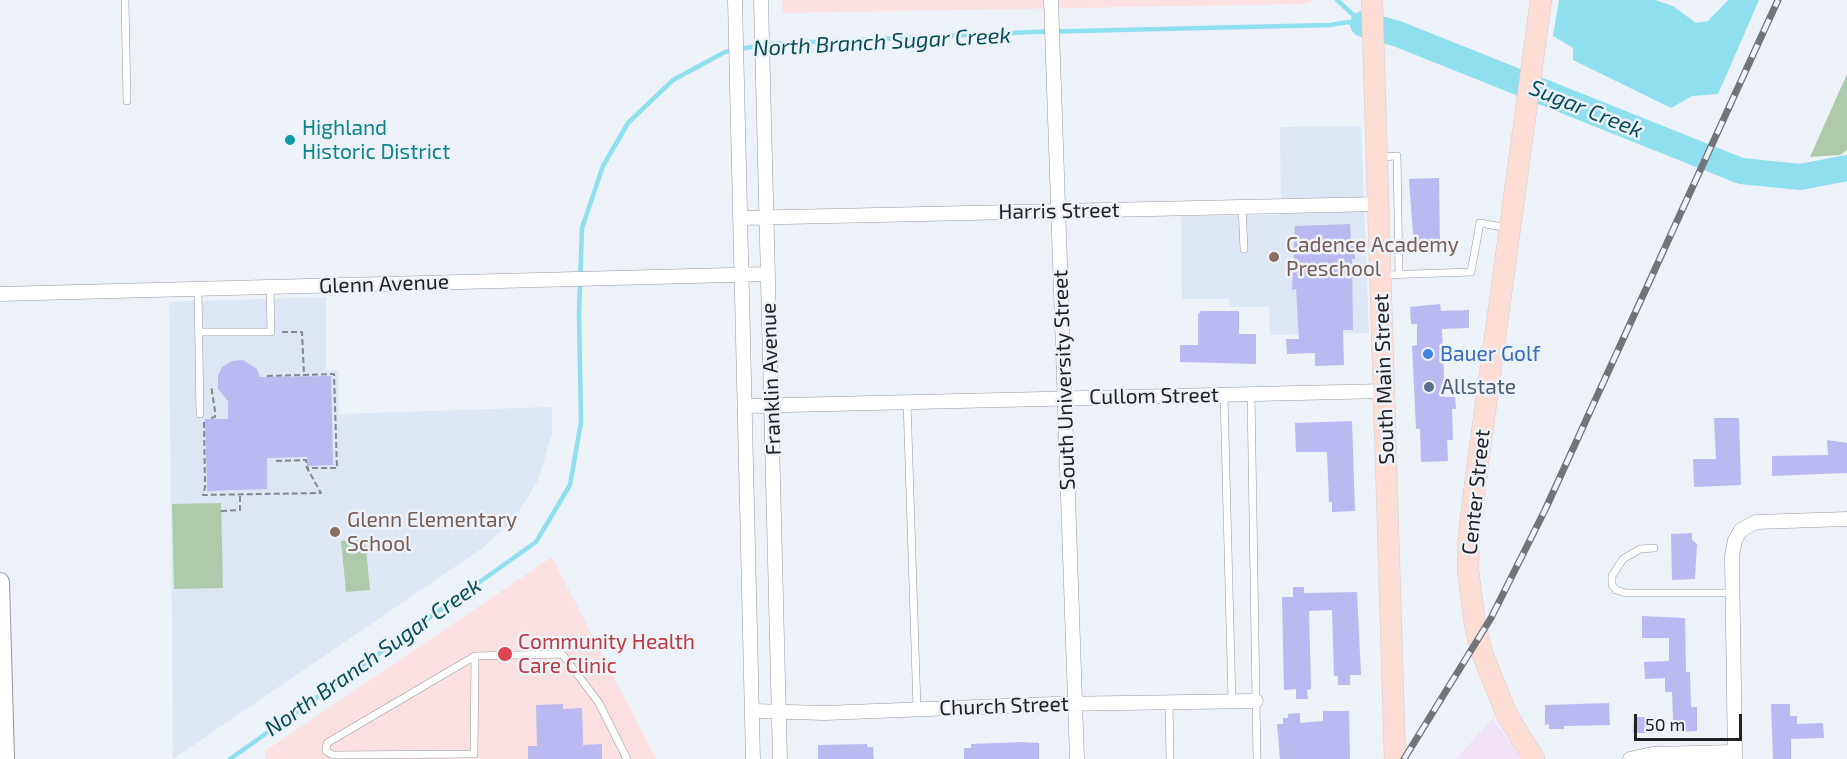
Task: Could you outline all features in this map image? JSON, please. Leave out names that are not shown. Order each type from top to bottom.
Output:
[{"type":"main road","name":"South Main Street","points":[[1372,0],[1378,204],[1390,275],[1384,391],[1395,759]]},
{"type":"main road","name":"Center Street","points":[[1534,759],[1522,743],[1496,690],[1475,625],[1469,590],[1469,533],[1541,0]]},
{"type":"street","name":"Franklin Avenue","points":[[735,0],[753,759]]},
{"type":"street","name":"Franklin Avenue","points":[[761,0],[780,759]]},
{"type":"street","name":"South University Street","points":[[1052,5],[1077,759]]},
{"type":"street","name":"Harris Street","points":[[740,219],[1378,204]]},
{"type":"street","name":"Glenn Avenue","points":[[0,294],[768,274]]},
{"type":"street","name":"Cullom Street","points":[[745,406],[1384,391]]},
{"type":"street","points":[[1630,759],[1652,754],[1735,756],[1732,556],[1735,540],[1741,531],[1756,522],[1847,519]]},
{"type":"street","points":[[0,582],[3,756]]},
{"type":"street","name":"Church Street","points":[[752,711],[779,713],[1256,701]]},
{"type":"lane","points":[[125,0],[127,101]]},
{"type":"lane","points":[[1377,157],[1397,156],[1390,275],[1471,273],[1480,223],[1511,228]]},
{"type":"lane","points":[[1242,207],[1244,249]]},
{"type":"lane","points":[[199,332],[271,332],[270,287]]},
{"type":"lane","points":[[198,289],[200,414]]},
{"type":"lane","points":[[1251,394],[1257,759]]},
{"type":"lane","points":[[1224,395],[1232,702]]},
{"type":"lane","points":[[907,402],[917,708]]},
{"type":"lane","points":[[1654,548],[1640,549],[1623,559],[1612,576],[1612,585],[1616,590],[1626,593],[1732,593]]},
{"type":"lane","points":[[475,656],[474,757],[333,755],[326,751],[327,743],[475,656],[562,654],[599,702],[627,759]]},
{"type":"lane","points":[[1169,702],[1170,759]]},
{"type":"path","points":[[271,332],[302,332],[304,375]]},
{"type":"path","points":[[265,376],[334,374],[337,468],[307,468]]},
{"type":"path","points":[[211,380],[215,417],[204,418],[205,487],[203,495],[321,493],[307,468],[306,460],[276,461]]},
{"type":"path","points":[[221,511],[240,510],[240,495]]},
{"type":"shaded area","points":[[782,0],[1316,0],[1304,4],[783,13]]},
{"type":"shaded area","name":"Cadence Academy Preschool","points":[[1361,126],[1369,333],[1270,335],[1269,307],[1229,307],[1229,299],[1182,299],[1181,216],[1281,215],[1280,127]]},
{"type":"shaded area","name":"Glenn Elementary School","points":[[326,297],[326,370],[338,370],[339,414],[552,407],[552,434],[538,480],[516,516],[484,547],[173,759],[169,302]]},
{"type":"shaded area","name":"Community Health Care Clinic","points":[[552,557],[656,759],[265,759],[265,751]]},
{"type":"shaded area","points":[[1493,718],[1521,759],[1456,759]]},
{"type":"green space","points":[[1847,74],[1847,150],[1840,155],[1810,157]]},
{"type":"green space","points":[[221,503],[223,588],[174,589],[172,504]]},
{"type":"green space","points":[[365,539],[370,590],[346,592],[341,541]]},
{"type":"water","points":[[1559,0],[1655,0],[1673,6],[1696,23],[1708,21],[1728,0],[1759,0],[1718,94],[1692,96],[1671,108],[1573,60],[1573,48],[1553,36]]},
{"type":"building","points":[[1439,178],[1440,247],[1414,248],[1409,179]]},
{"type":"building","points":[[1350,224],[1351,246],[1355,246],[1355,259],[1352,259],[1353,330],[1343,330],[1344,365],[1315,366],[1315,353],[1287,354],[1286,339],[1299,339],[1296,289],[1292,290],[1295,226]]},
{"type":"building","points":[[1440,304],[1441,311],[1469,310],[1469,328],[1442,329],[1445,397],[1455,397],[1456,409],[1452,409],[1453,440],[1447,440],[1448,461],[1421,462],[1420,429],[1416,429],[1412,346],[1417,345],[1417,324],[1411,324],[1410,307]]},
{"type":"building","points":[[1201,311],[1239,311],[1239,334],[1256,334],[1256,364],[1180,362],[1180,345],[1198,345],[1198,314]]},
{"type":"building","points":[[243,360],[257,369],[260,377],[331,376],[333,465],[307,466],[307,457],[267,458],[267,489],[207,491],[205,419],[228,419],[228,401],[218,389],[218,376],[222,367],[232,361]]},
{"type":"building","points":[[1714,418],[1739,418],[1741,485],[1694,487],[1693,459],[1716,459]]},
{"type":"building","points":[[1352,421],[1355,511],[1332,512],[1332,502],[1329,502],[1327,452],[1296,452],[1295,423]]},
{"type":"building","points":[[1827,440],[1847,443],[1847,473],[1772,476],[1772,456],[1828,455]]},
{"type":"building","points":[[1692,533],[1692,540],[1697,544],[1695,579],[1672,580],[1671,534]]},
{"type":"building","points":[[1293,587],[1304,587],[1304,593],[1357,592],[1361,675],[1350,675],[1350,685],[1338,685],[1338,676],[1334,676],[1332,610],[1309,611],[1311,689],[1307,690],[1308,699],[1296,699],[1296,689],[1284,690],[1282,597],[1293,597]]},
{"type":"building","points":[[1642,616],[1685,618],[1686,672],[1690,672],[1691,707],[1697,707],[1697,731],[1677,732],[1676,720],[1673,720],[1672,692],[1665,692],[1665,678],[1645,679],[1644,662],[1669,661],[1669,638],[1642,638]]},
{"type":"building","points":[[1609,703],[1610,725],[1564,726],[1564,729],[1549,729],[1549,724],[1545,725],[1545,705]]},
{"type":"building","points":[[563,704],[563,709],[582,708],[583,745],[602,744],[602,759],[528,759],[528,746],[537,746],[536,705]]},
{"type":"building","points":[[1771,704],[1790,704],[1790,716],[1797,716],[1797,724],[1823,723],[1824,738],[1791,739],[1791,759],[1773,759]]},
{"type":"building","points":[[1323,711],[1349,711],[1350,759],[1280,759],[1277,724],[1283,724],[1283,718],[1288,718],[1288,714],[1300,713],[1300,723],[1323,721]]},
{"type":"building","points":[[1634,717],[1646,717],[1645,733],[1633,733]]},
{"type":"building","points":[[1039,743],[1039,759],[964,759],[964,748],[971,748],[971,744]]},
{"type":"building","points":[[867,744],[867,747],[873,747],[874,759],[818,759],[818,745]]},
{"type":"waterway","name":"Sugar Creek","points":[[1337,0],[1362,23]]},
{"type":"waterway","name":"North Branch Sugar Creek","points":[[230,759],[536,542],[570,485],[581,422],[579,314],[582,228],[603,166],[628,123],[673,80],[725,52],[767,44],[1033,32],[1330,25],[1348,22],[1363,24]]},
{"type":"waterway","name":"Sugar Creek","points":[[1363,24],[1398,34],[1741,171],[1800,177],[1847,168]]},
{"type":"railway","points":[[1404,759],[1491,618],[1545,510],[1778,0]]},
{"type":"place","name":"Highland Historic District","points":[[290,140]]},
{"type":"place","name":"Cadence Academy Preschool","points":[[1274,257]]},
{"type":"place","name":"Bauer Golf","points":[[1428,354]]},
{"type":"place","name":"Allstate","points":[[1429,387]]},
{"type":"place","name":"Glenn Elementary School","points":[[335,532]]},
{"type":"place","name":"Community Health Care Clinic","points":[[505,654]]}]
